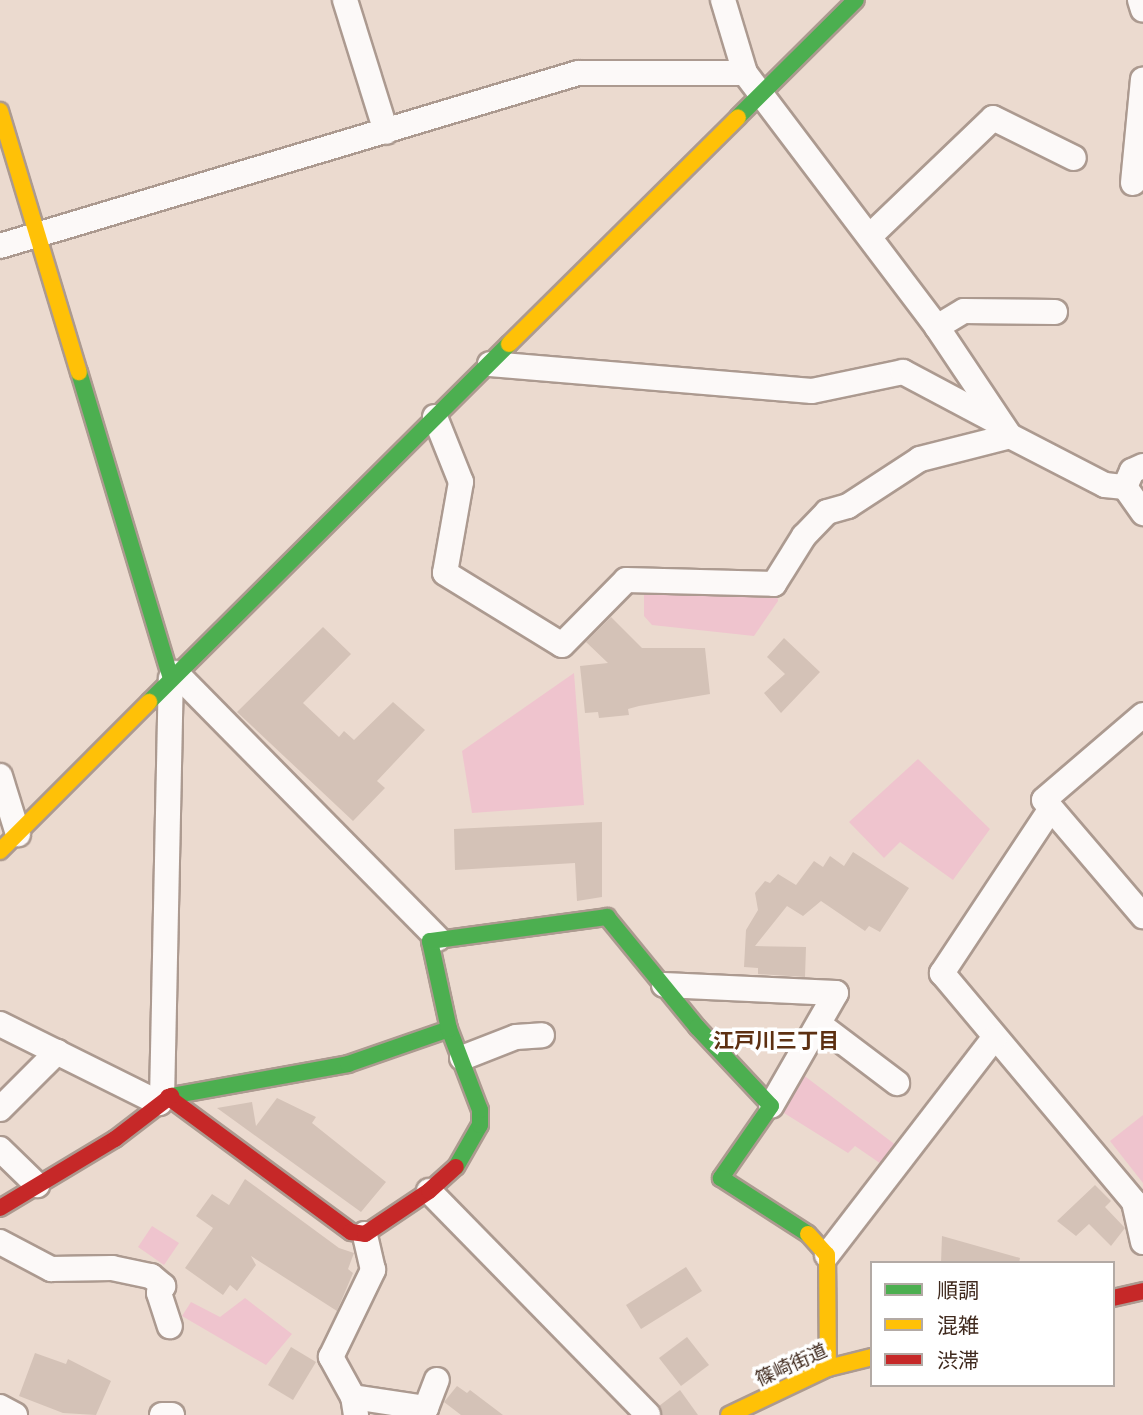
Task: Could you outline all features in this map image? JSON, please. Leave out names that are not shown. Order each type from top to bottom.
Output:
[{"type":"street","points":[[345,0],[386,132]]},
{"type":"street","points":[[723,0],[745,73],[760,97],[870,236],[937,327],[1006,430]]},
{"type":"street","points":[[9,843],[174,675],[856,0]]},
{"type":"street","points":[[1140,0],[1143,10]]},
{"type":"street","points":[[0,246],[578,73],[745,73]]},
{"type":"street","points":[[1133,183],[1143,79]]},
{"type":"street","points":[[0,111],[174,675],[163,1100]]},
{"type":"street","points":[[870,236],[993,118],[1074,158]]},
{"type":"street","points":[[937,327],[964,311],[1055,312]]},
{"type":"street","points":[[490,364],[812,391],[903,372],[1105,485],[1125,486]]},
{"type":"street","points":[[435,417],[461,482],[446,573],[562,645],[626,580],[774,584],[804,536],[827,512],[848,506],[920,459],[1006,430]]},
{"type":"street","points":[[1125,486],[1132,471],[1143,466]]},
{"type":"street","points":[[1125,486],[1143,513]]},
{"type":"street","points":[[174,675],[438,939]]},
{"type":"street","points":[[1138,900],[1050,810],[1044,800],[1143,715]]},
{"type":"street","points":[[0,776],[9,843]]},
{"type":"street","points":[[1050,810],[942,973],[993,1038],[1134,1202],[1143,1242]]},
{"type":"street","points":[[0,1024],[163,1100],[351,1232],[365,1234],[429,1191],[461,1162],[480,1125],[462,1058],[449,1029],[430,941],[607,917],[771,1106]]},
{"type":"street","points":[[664,985],[836,993],[771,1106],[721,1178],[803,1228],[827,1255]]},
{"type":"street","points":[[819,1024],[897,1083]]},
{"type":"street","points":[[0,1208],[115,1139],[163,1100],[348,1064],[449,1029]]},
{"type":"street","points":[[462,1058],[516,1037],[542,1035]]},
{"type":"street","points":[[828,1368],[827,1255],[993,1038]]},
{"type":"street","points":[[0,1109],[57,1052]]},
{"type":"street","points":[[0,1149],[37,1185]]},
{"type":"street","points":[[429,1191],[648,1415]]},
{"type":"street","points":[[365,1234],[373,1270],[331,1357],[355,1406],[426,1408],[437,1380]]},
{"type":"street","points":[[0,1242],[51,1269],[112,1268],[151,1276],[163,1286],[159,1293],[170,1326]]},
{"type":"street","points":[[1115,1298],[1143,1291]]},
{"type":"street","name":"篠崎街道","points":[[729,1415],[828,1368],[870,1358]]},
{"type":"street","points":[[0,1408],[15,1415]]},
{"type":"street","points":[[162,1415],[172,1415]]},
{"type":"shaded area","points":[[644,592],[777,594],[778,601],[754,636],[652,625],[644,616]]},
{"type":"shaded area","points":[[574,673],[584,805],[472,813],[462,751]]},
{"type":"shaded area","points":[[918,759],[990,829],[953,880],[900,842],[884,858],[849,822]]},
{"type":"shaded area","points":[[798,1071],[901,1149],[887,1168],[855,1146],[848,1153],[776,1108]]},
{"type":"shaded area","points":[[1143,1115],[1143,1183],[1110,1141]]},
{"type":"shaded area","points":[[152,1226],[179,1243],[164,1265],[138,1247]]},
{"type":"shaded area","points":[[245,1298],[292,1334],[266,1365],[182,1316],[191,1302],[220,1317]]},
{"type":"building","points":[[611,617],[642,648],[705,648],[710,694],[639,706],[628,709],[629,715],[599,718],[598,712],[585,713],[580,666],[608,663],[586,642]]},
{"type":"building","points":[[323,627],[351,654],[303,703],[339,737],[344,731],[354,740],[393,702],[425,730],[377,781],[385,788],[353,821],[237,712]]},
{"type":"building","points":[[784,638],[820,672],[781,713],[764,693],[785,674],[767,657]]},
{"type":"building","points":[[602,822],[602,897],[577,901],[575,863],[455,870],[454,829]]},
{"type":"building","points":[[853,852],[909,888],[880,932],[869,926],[865,931],[821,901],[803,916],[787,906],[755,946],[806,947],[805,977],[758,974],[758,968],[744,967],[746,930],[758,910],[755,893],[765,881],[770,883],[778,874],[796,885],[814,861],[823,867],[830,856],[844,866]]},
{"type":"building","points":[[277,1098],[316,1117],[312,1123],[386,1182],[361,1212],[217,1108],[252,1102],[256,1126]]},
{"type":"building","points":[[245,1179],[339,1248],[354,1253],[348,1269],[353,1273],[337,1311],[251,1256],[256,1265],[237,1291],[230,1285],[223,1295],[185,1268],[213,1228],[196,1216],[212,1194],[229,1205]]},
{"type":"building","points":[[1095,1185],[1111,1201],[1105,1207],[1125,1228],[1111,1246],[1089,1224],[1076,1236],[1057,1221]]},
{"type":"building","points":[[942,1236],[1020,1258],[1019,1261],[941,1261]]},
{"type":"building","points":[[686,1267],[702,1291],[641,1329],[626,1305]]},
{"type":"building","points":[[687,1337],[709,1365],[681,1386],[659,1358]]},
{"type":"building","points":[[291,1347],[316,1362],[293,1400],[268,1385]]},
{"type":"building","points":[[35,1353],[66,1364],[68,1359],[111,1381],[96,1415],[63,1413],[19,1396]]},
{"type":"building","points":[[457,1386],[467,1393],[470,1390],[503,1415],[461,1415],[444,1402]]},
{"type":"building","points":[[680,1390],[698,1415],[662,1415],[659,1406]]},
{"type":"traffic: fast","points":[[738,117],[856,0]]},
{"type":"traffic: fast","points":[[149,702],[509,344]]},
{"type":"traffic: fast","points":[[79,372],[171,678]]},
{"type":"traffic: fast","points":[[456,1167],[480,1125],[480,1110],[449,1029],[430,941],[607,917],[697,1027],[771,1106],[721,1178],[808,1234]]},
{"type":"traffic: fast","points":[[171,1096],[348,1064],[449,1029]]},
{"type":"traffic: slow","points":[[0,111],[79,372]]},
{"type":"traffic: slow","points":[[509,344],[738,117]]},
{"type":"traffic: slow","points":[[0,851],[149,702]]},
{"type":"traffic: slow","points":[[808,1234],[827,1255],[828,1368]]},
{"type":"traffic: slow","points":[[729,1415],[828,1368],[870,1358]]},
{"type":"traffic: jam","points":[[0,1208],[115,1139],[171,1096]]},
{"type":"traffic: jam","points":[[168,1097],[351,1232],[365,1234],[429,1191],[456,1167]]},
{"type":"traffic: jam","points":[[1115,1298],[1143,1291]]},
{"type":"district","name":"江戸川三丁目","points":[[776,1040]]}]
